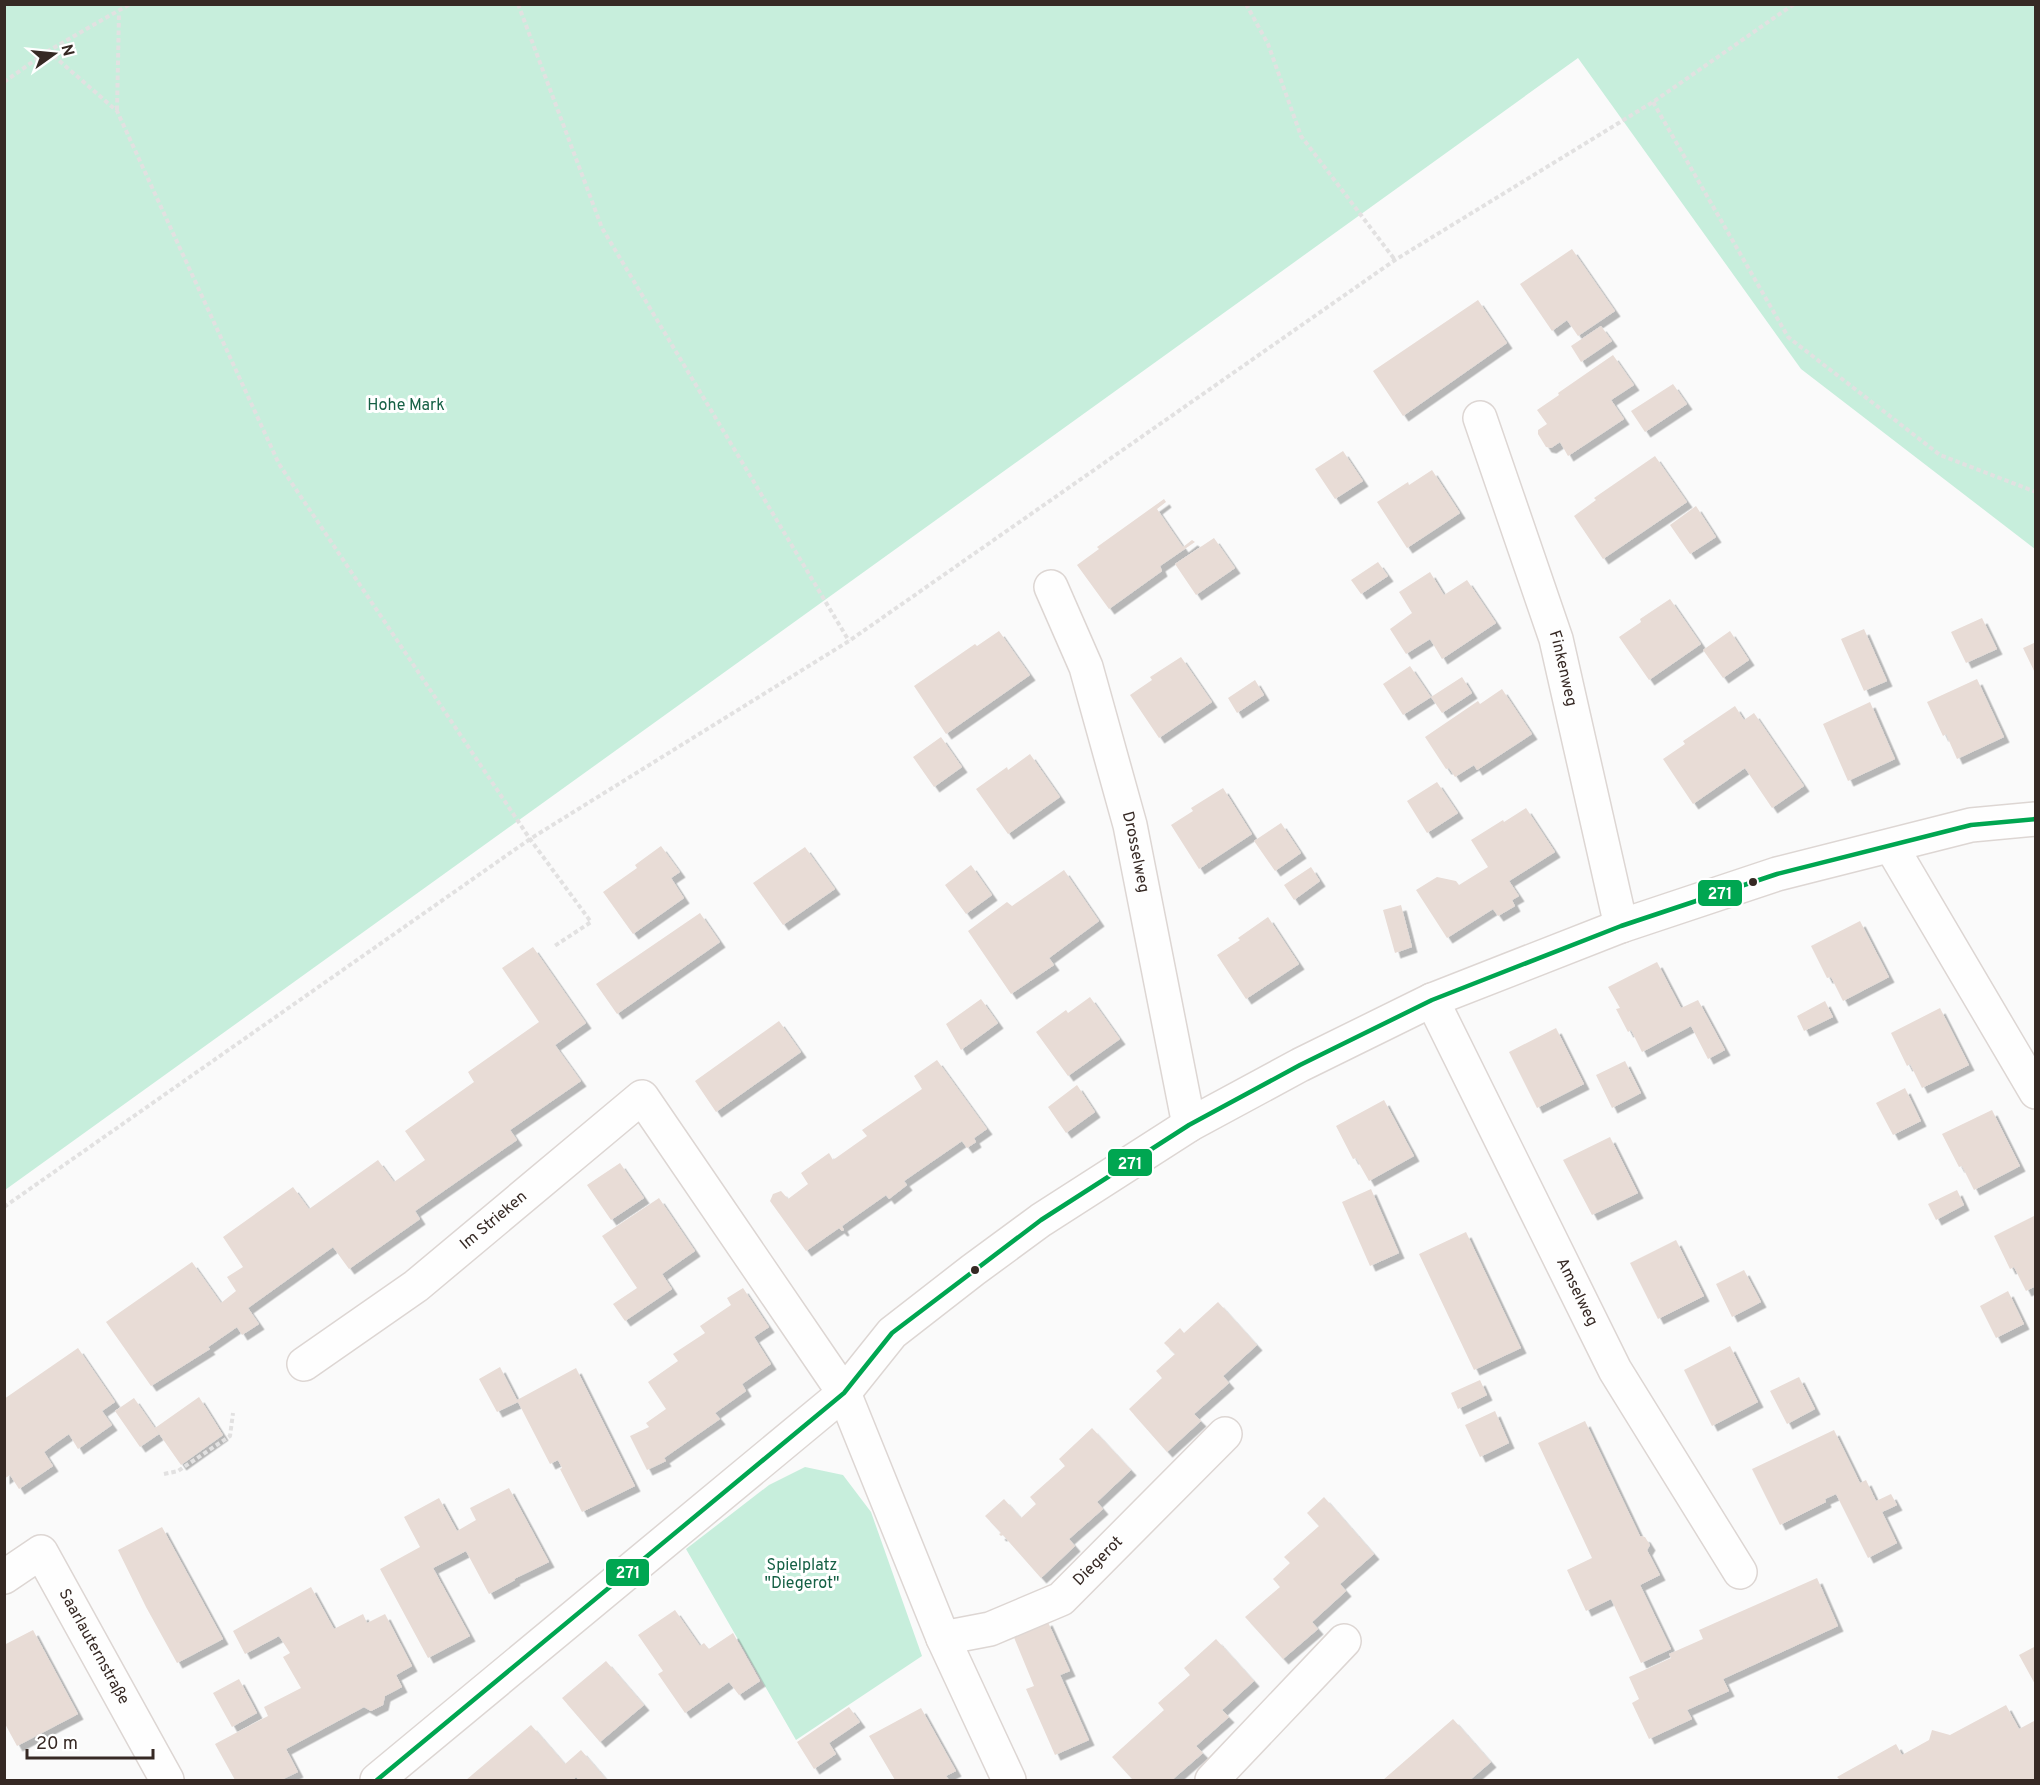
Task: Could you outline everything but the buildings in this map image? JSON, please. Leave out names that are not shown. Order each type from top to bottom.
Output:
[{"type":"street","name":"Finkenweg","points":[[1480,418],[1556,639],[1621,926]]},
{"type":"street","name":"Drosselweg","points":[[1051,587],[1086,667],[1130,825],[1189,1125]]},
{"type":"street","points":[[377,1780],[844,1393],[892,1333],[1041,1220],[1189,1125],[1300,1065],[1432,1000],[1621,926],[1777,874],[1971,825],[2036,819]]},
{"type":"street","points":[[1891,846],[2036,1092]]},
{"type":"street","name":"Amselweg","points":[[1432,1000],[1615,1370],[1740,1572]]},
{"type":"street","name":"Im Strieken","points":[[304,1364],[416,1286],[642,1097],[844,1393]]},
{"type":"street","points":[[844,1393],[943,1638],[1009,1780]]},
{"type":"street","name":"Diegerot","points":[[943,1638],[990,1629],[1060,1599],[1225,1434]]},
{"type":"street","name":"Saarlauternstraße","points":[[4,1578],[41,1552],[167,1780]]},
{"type":"street","points":[[1212,1780],[1344,1641]]},
{"type":"path","points":[[4,82],[48,51],[119,13],[130,4]]},
{"type":"path","points":[[518,4],[602,228],[849,641]]},
{"type":"path","points":[[1246,4],[1268,44],[1301,136],[1395,260]]},
{"type":"path","points":[[4,1207],[530,839],[849,641],[1395,260],[1653,102],[1794,4]]},
{"type":"path","points":[[117,111],[119,13]]},
{"type":"path","points":[[48,51],[117,111],[279,464],[530,839],[591,922],[553,947]]},
{"type":"path","points":[[1653,102],[1788,338],[1940,455],[2036,492]]},
{"type":"path","points":[[164,1474],[178,1471],[230,1436],[233,1413]]},
{"type":"green space","name":"Hohe Mark","points":[[5,4],[2035,5],[2035,549],[1801,369],[1578,58],[5,1190]]},
{"type":"green space","name":"Spielplatz \"Diegerot\"","points":[[805,1467],[843,1475],[871,1512],[922,1656],[796,1740],[686,1549],[769,1485]]},
{"type":"transit line","name":"271","points":[[377,1780],[844,1393],[892,1333],[1041,1220],[1189,1125],[1300,1065],[1432,1000],[1621,926],[1777,874],[1971,825],[2036,819]]}]
